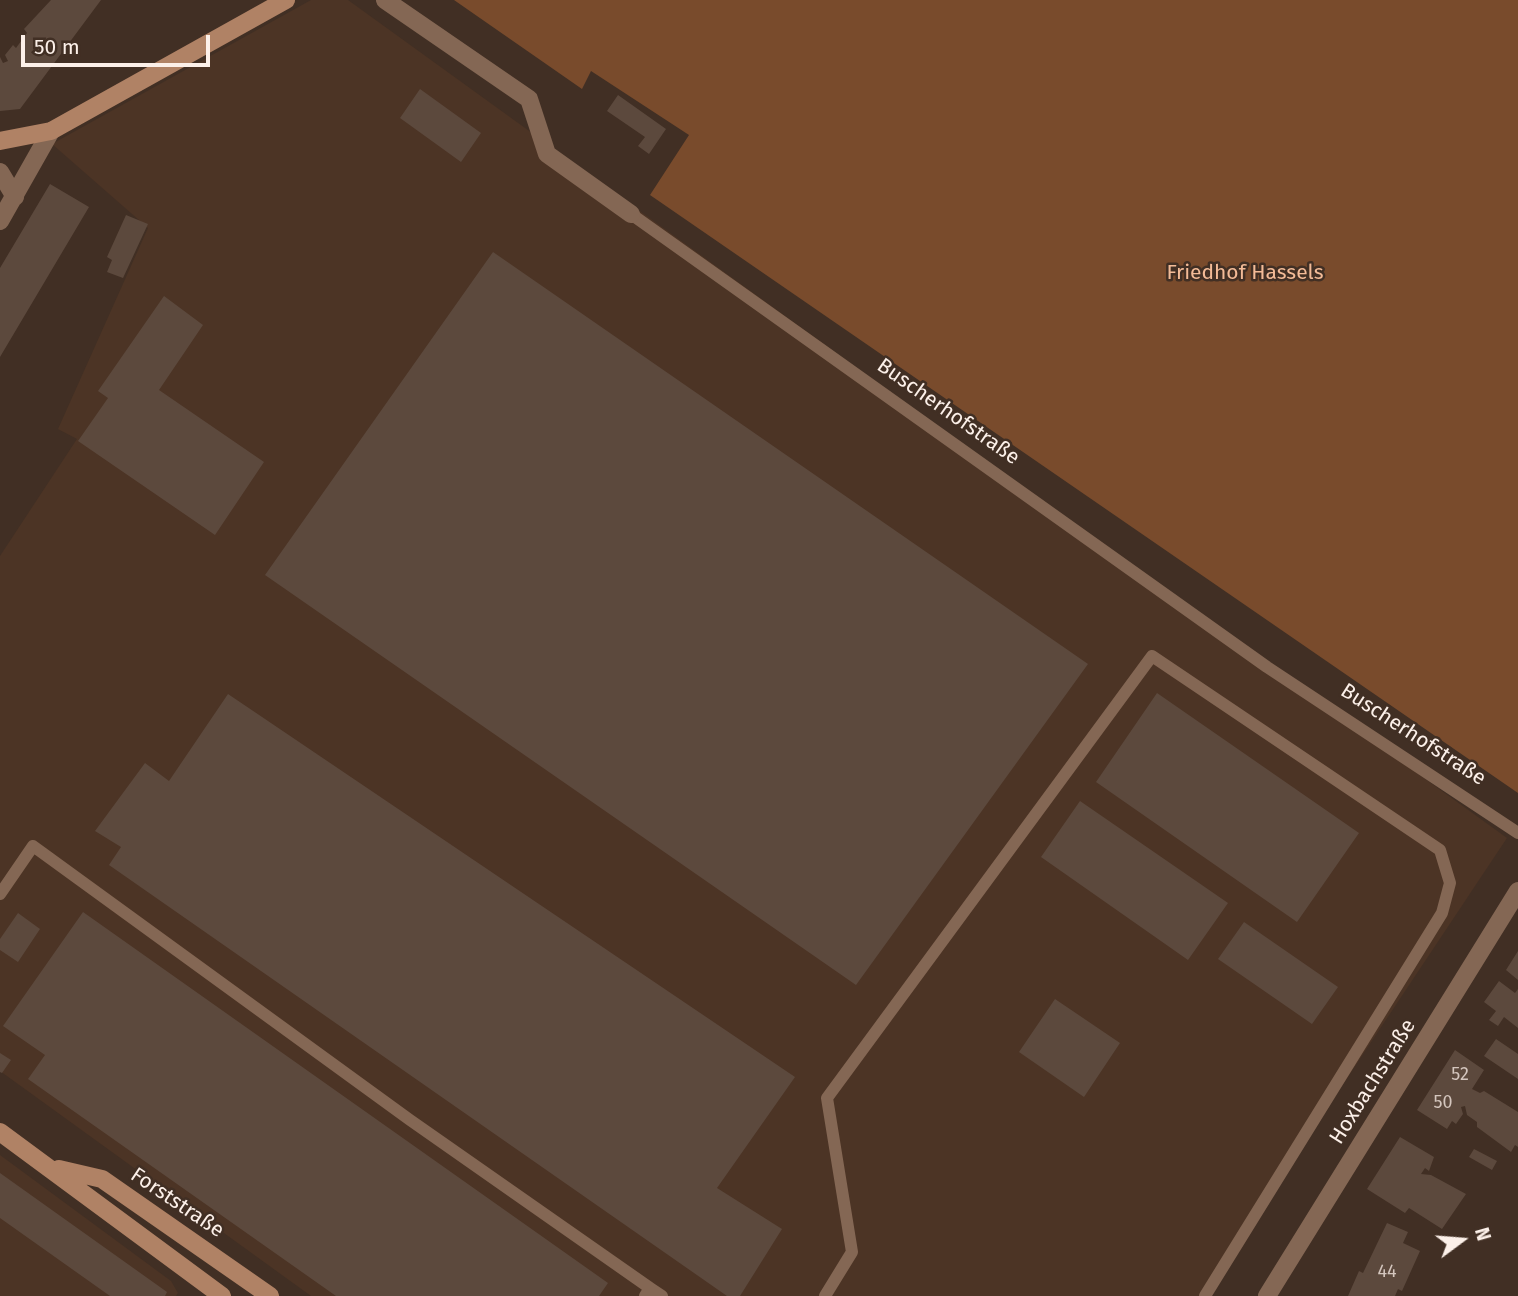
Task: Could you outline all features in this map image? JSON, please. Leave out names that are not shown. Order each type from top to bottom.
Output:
[{"type":"main road","points":[[0,141],[51,131],[286,0]]},
{"type":"main road","name":"Forststraße","points":[[0,1132],[216,1294]]},
{"type":"main road","name":"Forststraße","points":[[50,1167],[102,1179],[270,1296]]},
{"type":"street","name":"Buscherhofstraße","points":[[385,0],[529,99],[547,154],[631,214]]},
{"type":"street","points":[[0,221],[51,131]]},
{"type":"street","points":[[0,172],[15,197]]},
{"type":"street","name":"Hoxbachstraße","points":[[1267,1296],[1518,891]]},
{"type":"lane","name":"Buscherhofstraße","points":[[631,214],[1267,667],[1518,834]]},
{"type":"lane","points":[[825,1296],[852,1252],[827,1098],[1152,656],[1440,850],[1451,883],[1442,913],[1205,1296]]},
{"type":"lane","points":[[0,894],[33,846],[648,1292],[662,1296]]},
{"type":"shaded area","points":[[311,0],[348,0],[1507,838],[1202,1296],[311,1296],[0,1071],[0,556],[77,439],[58,429],[148,228],[52,144]]},
{"type":"shaded area","points":[[0,1155],[171,1281],[178,1293],[176,1296],[0,1296]]},
{"type":"green space","name":"Friedhof Hassels","points":[[454,0],[1518,0],[1518,793],[650,195],[689,135],[591,71],[582,89]]},
{"type":"building","points":[[51,0],[101,0],[20,109],[0,111],[0,57],[3,63],[8,61],[5,55],[13,45],[16,48],[27,33],[24,29]]},
{"type":"building","points":[[420,89],[481,133],[461,162],[400,118]]},
{"type":"building","points":[[618,95],[666,129],[649,154],[638,146],[645,137],[607,111]]},
{"type":"building","points":[[50,184],[89,207],[0,357],[0,268]]},
{"type":"building","points":[[126,215],[148,224],[123,278],[107,272],[112,260],[107,257]]},
{"type":"building","points":[[493,252],[1088,664],[856,985],[265,575]]},
{"type":"building","points":[[164,296],[203,325],[159,390],[264,462],[215,535],[78,441],[108,398],[98,391]]},
{"type":"building","points":[[1157,693],[1359,833],[1297,922],[1096,782]]},
{"type":"building","points":[[228,694],[795,1077],[717,1188],[782,1229],[740,1296],[727,1296],[109,865],[121,847],[95,831],[145,763],[169,781]]},
{"type":"building","points":[[1080,801],[1228,903],[1188,960],[1041,857]]},
{"type":"building","points":[[83,912],[608,1283],[599,1296],[336,1296],[28,1079],[45,1055],[3,1026]]},
{"type":"building","points":[[18,913],[40,929],[18,962],[0,950],[0,939]]},
{"type":"building","points":[[1244,922],[1338,987],[1312,1024],[1218,959]]},
{"type":"building","points":[[1518,951],[1518,980],[1506,970]]},
{"type":"building","points":[[1499,981],[1515,993],[1518,989],[1518,1028],[1504,1017],[1498,1026],[1489,1020],[1496,1011],[1484,1002]]},
{"type":"building","points":[[1055,999],[1120,1043],[1084,1097],[1019,1052]]},
{"type":"building","points":[[1496,1039],[1518,1054],[1518,1079],[1484,1056]]},
{"type":"building","points":[[1455,1050],[1484,1070],[1472,1089],[1480,1093],[1484,1091],[1518,1112],[1518,1147],[1515,1145],[1511,1152],[1477,1127],[1477,1122],[1467,1115],[1465,1106],[1461,1107],[1463,1114],[1456,1124],[1452,1121],[1447,1129],[1417,1110]]},
{"type":"building","points":[[0,1053],[11,1060],[2,1073],[0,1072]]},
{"type":"building","points":[[1400,1137],[1434,1157],[1429,1171],[1425,1168],[1421,1174],[1431,1175],[1466,1194],[1442,1229],[1409,1208],[1405,1213],[1367,1189]]},
{"type":"building","points":[[1474,1149],[1497,1161],[1492,1170],[1469,1157]]},
{"type":"building","points":[[0,1173],[167,1292],[165,1296],[110,1296],[0,1218]]},
{"type":"building","points":[[1387,1223],[1408,1232],[1403,1243],[1420,1251],[1402,1291],[1398,1289],[1395,1296],[1348,1296],[1359,1271],[1363,1273]]}]
